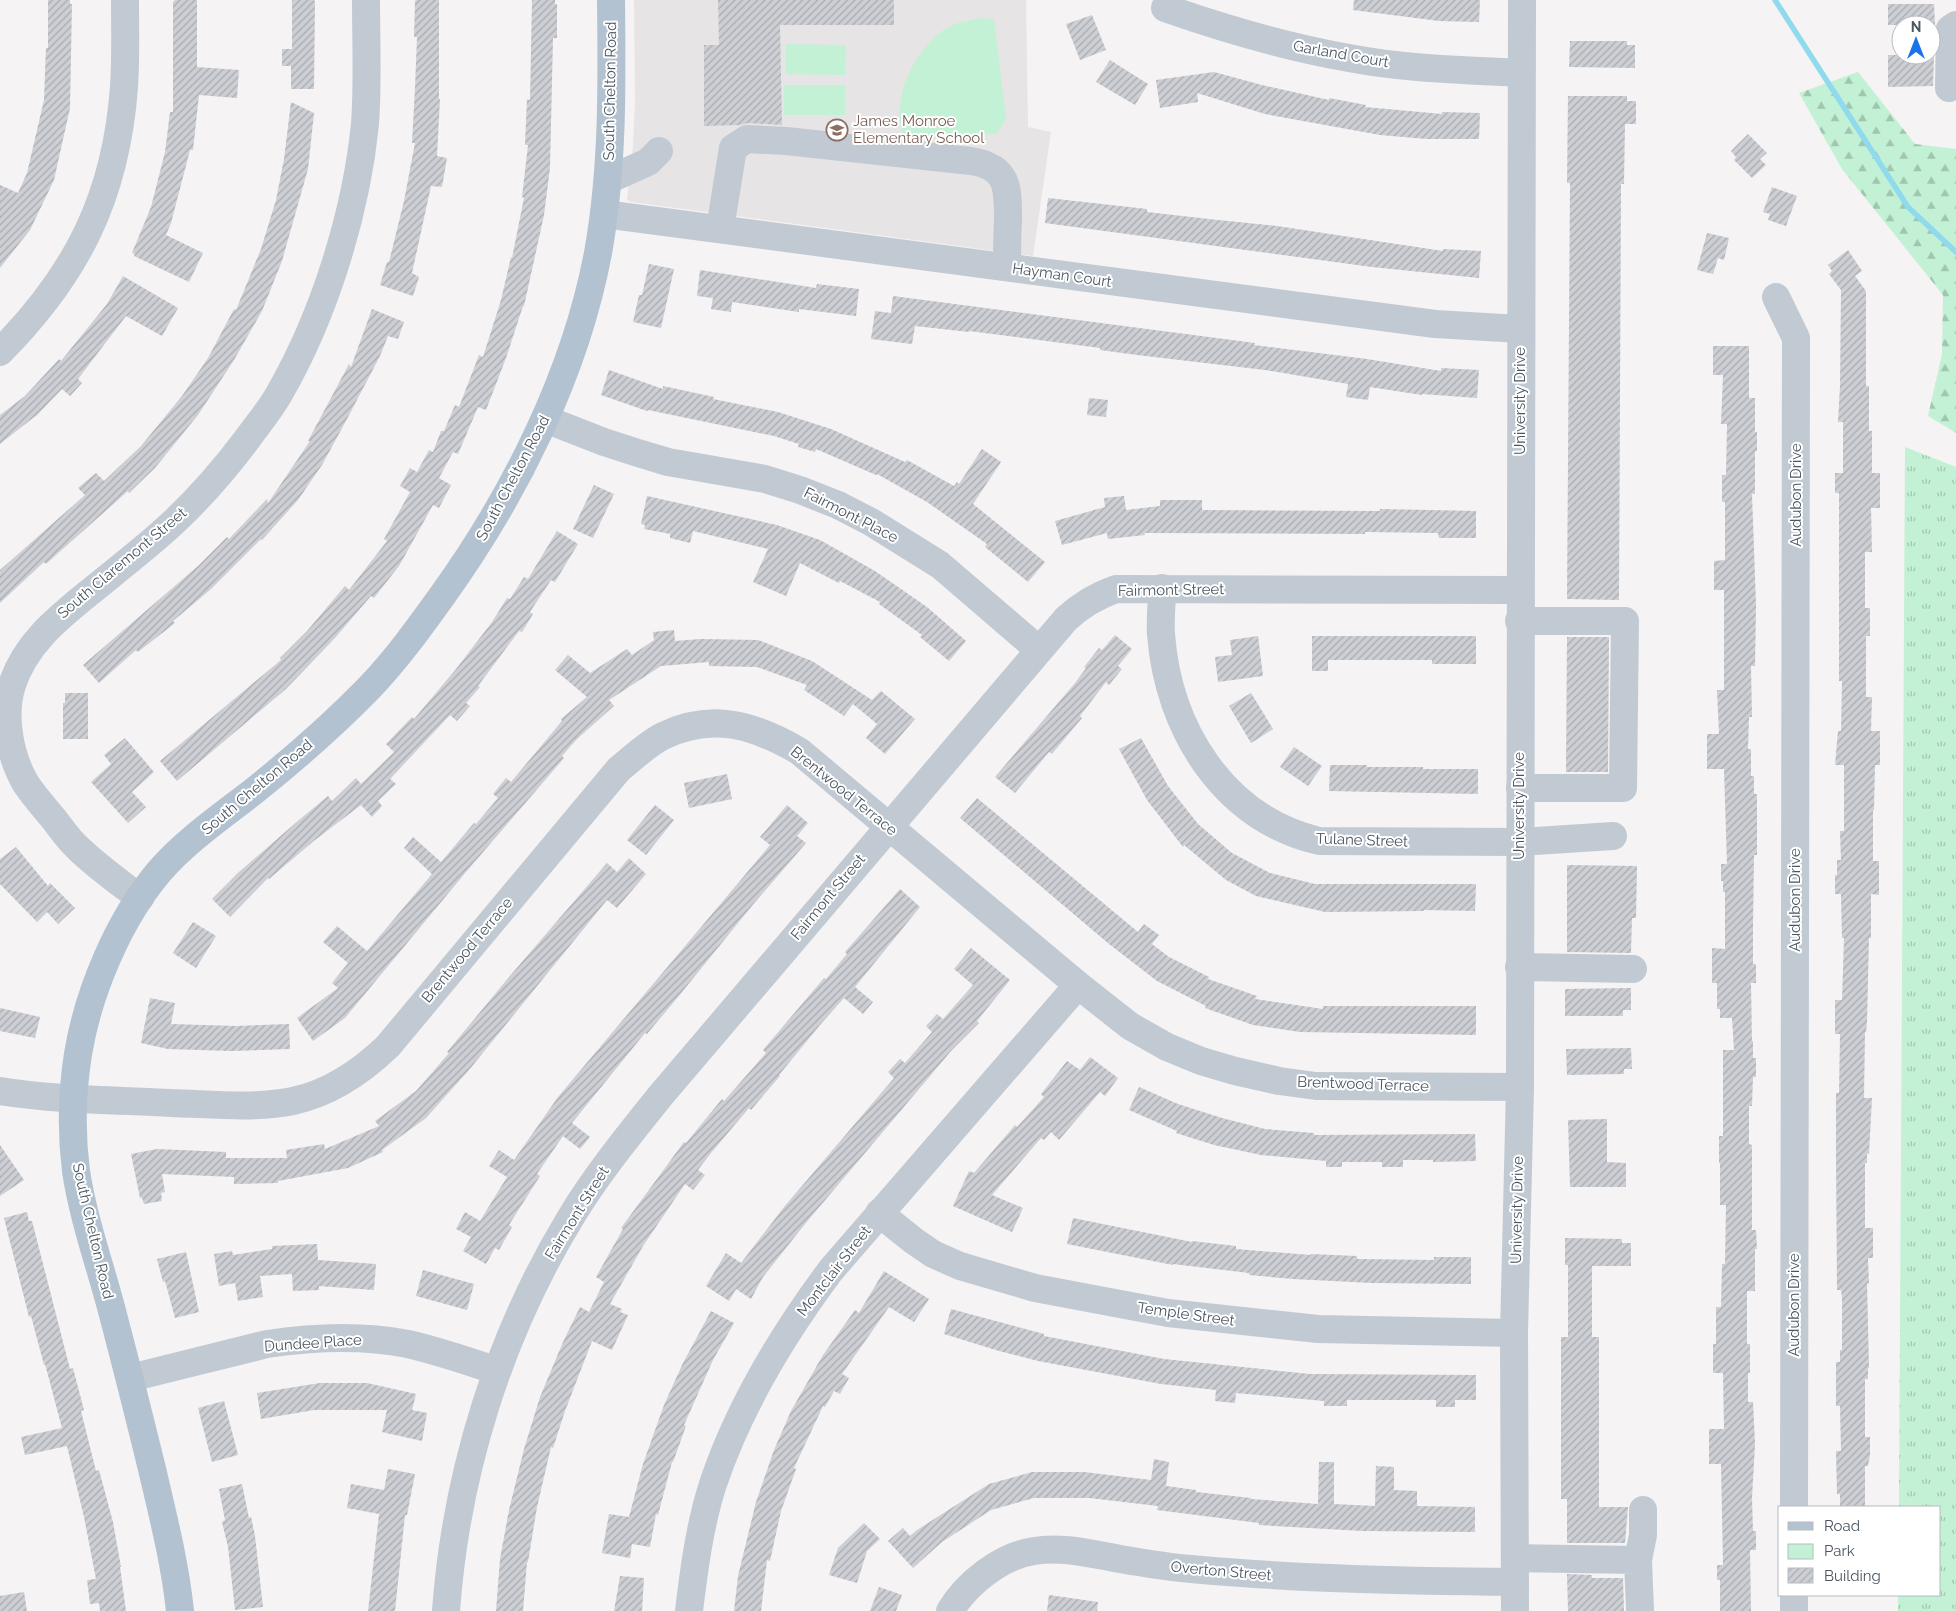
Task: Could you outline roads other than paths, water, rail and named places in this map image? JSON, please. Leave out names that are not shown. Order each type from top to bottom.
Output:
[{"type":"main road","name":"South Chelton Road","points":[[180,1611],[173,1557],[130,1378],[76,1172],[73,1100],[84,1022],[106,962],[140,898],[160,871],[324,731],[370,687],[416,632],[484,534],[545,419],[558,389],[585,307],[597,256],[604,214],[611,136],[611,0]]},
{"type":"street","points":[[0,352],[25,326],[68,270],[84,242],[99,205],[113,154],[124,88],[125,0]]},
{"type":"street","name":"South Claremont Street","points":[[140,898],[76,847],[27,786],[16,763],[10,738],[8,714],[11,687],[20,665],[34,643],[52,623],[158,536],[185,511],[234,456],[278,396],[321,305],[337,260],[349,214],[359,165],[364,125],[367,85],[366,0]]},
{"type":"street","name":"University Drive","points":[[1515,1611],[1514,1333],[1520,1087],[1519,621],[1522,0]]},
{"type":"street","name":"Garland Court","points":[[1165,8],[1218,26],[1350,59],[1462,70],[1521,73]]},
{"type":"street","points":[[1949,88],[1950,29],[1956,25]]},
{"type":"street","points":[[720,229],[733,148],[748,139],[786,141],[971,160],[985,163],[997,171],[1004,180],[1008,194],[1007,267]]},
{"type":"street","points":[[608,180],[648,162],[659,151]]},
{"type":"street","name":"Hayman Court","points":[[604,214],[1435,324],[1520,329]]},
{"type":"street","name":"Audubon Drive","points":[[1776,297],[1796,338],[1794,1506]]},
{"type":"street","name":"Fairmont Place","points":[[545,419],[604,442],[668,462],[765,479],[838,505],[871,522],[940,565],[1039,650]]},
{"type":"street","name":"Tulane Street","points":[[1162,588],[1161,634],[1171,692],[1181,720],[1213,772],[1231,793],[1272,824],[1295,835],[1319,841],[1519,842],[1612,836]]},
{"type":"street","name":"Fairmont Street","points":[[446,1611],[455,1525],[496,1371],[519,1316],[570,1218],[597,1177],[661,1095],[887,827],[1066,619],[1081,605],[1098,595],[1116,589],[1520,590]]},
{"type":"street","points":[[1519,621],[1625,621],[1623,788],[1520,788]]},
{"type":"street","name":"Brentwood Terrace","points":[[0,1091],[73,1100],[230,1105],[293,1101],[317,1094],[342,1082],[367,1066],[388,1046],[619,769],[662,736],[706,723],[752,728],[776,738],[799,751],[887,827],[1078,985],[1130,1026],[1160,1043],[1201,1061],[1235,1071],[1279,1081],[1316,1086],[1520,1087]]},
{"type":"street","points":[[1519,967],[1633,969]]},
{"type":"street","name":"Montclair Street","points":[[689,1611],[701,1534],[713,1484],[749,1401],[802,1309],[831,1270],[1078,985]]},
{"type":"street","name":"Temple Street","points":[[879,1214],[934,1254],[960,1266],[1035,1288],[1168,1313],[1318,1329],[1514,1333]]},
{"type":"street","name":"Dundee Place","points":[[130,1378],[267,1344],[345,1338],[374,1339],[408,1344],[496,1371]]},
{"type":"street","points":[[1640,1610],[1638,1560],[1643,1535],[1643,1510]]},
{"type":"street","name":"Overton Street","points":[[950,1611],[966,1589],[987,1572],[1010,1558],[1032,1551],[1052,1549],[1073,1550],[1122,1560],[1189,1569],[1279,1576],[1398,1581],[1638,1560]]},
{"type":"street","points":[[1794,1596],[1794,1611]]},
{"type":"waterway","points":[[1775,0],[1908,207],[1956,252]]},
{"type":"place","name":"James Monroe Elementary School","points":[[837,130]]}]
